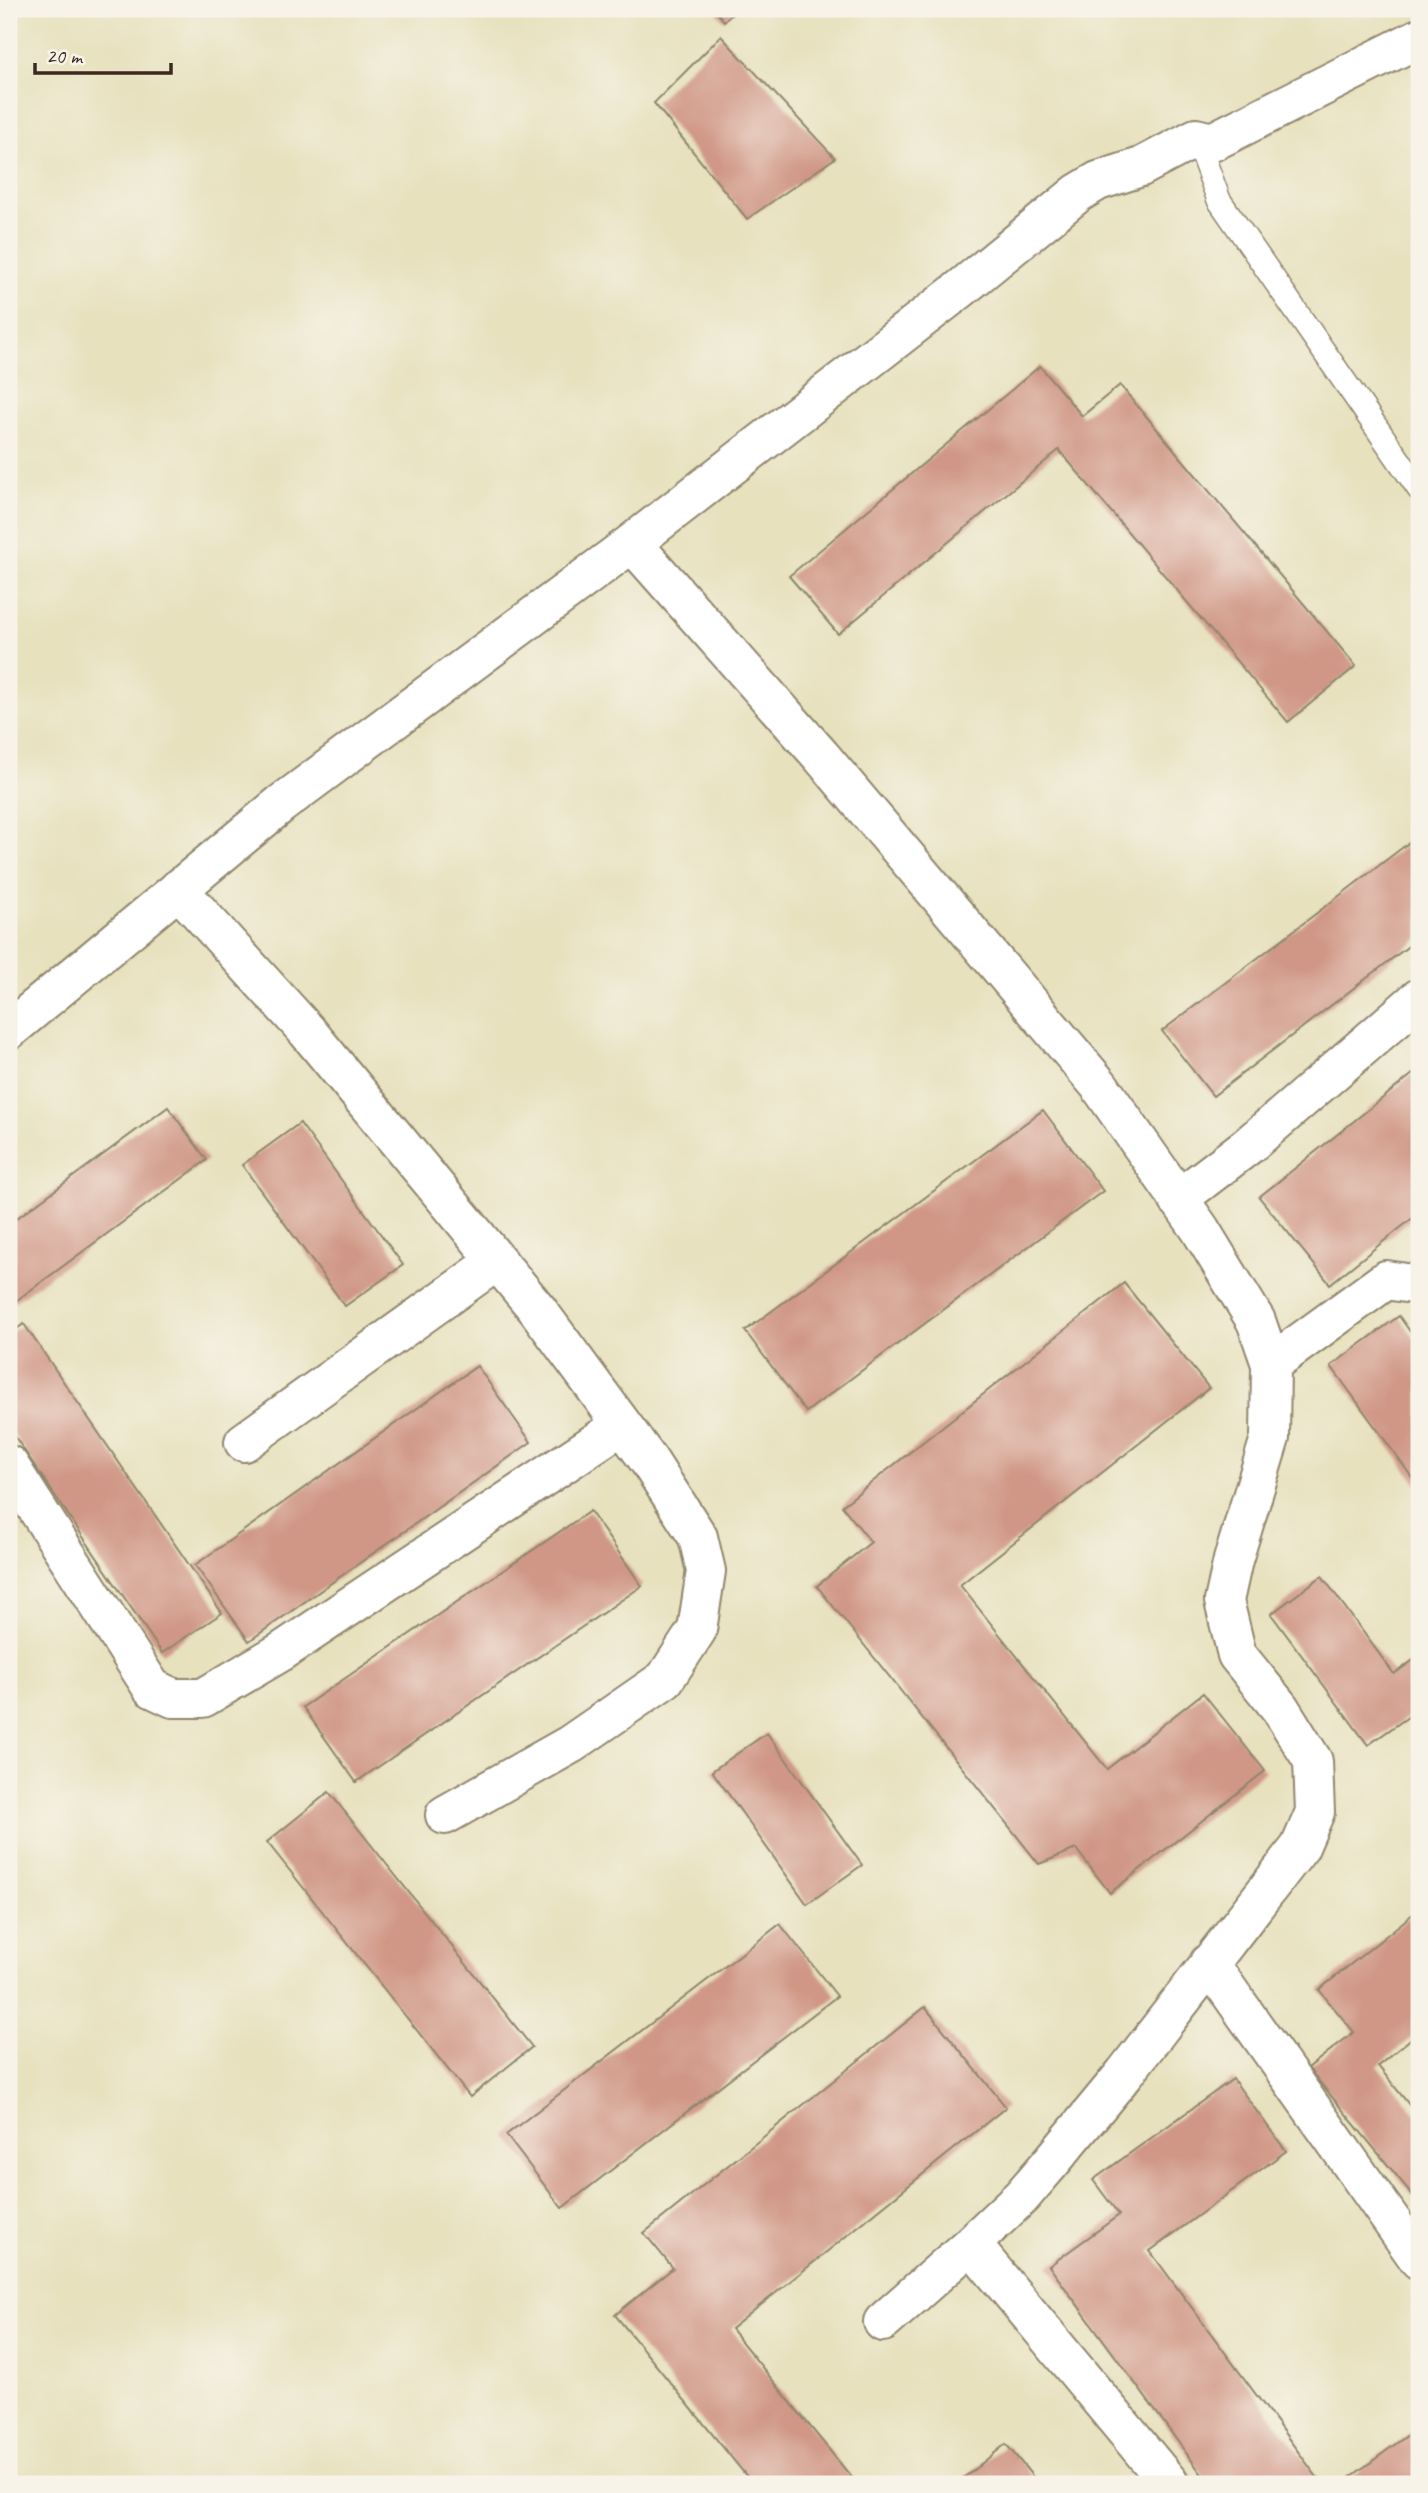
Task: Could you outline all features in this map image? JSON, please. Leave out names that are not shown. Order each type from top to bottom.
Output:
[{"type":"street","points":[[9,1030],[281,804],[632,544],[958,291],[1078,193],[1098,181],[1141,167],[1196,138],[1212,142],[1419,38]]},
{"type":"street","points":[[632,544],[821,756],[1099,1085],[1178,1199],[1256,1321],[1271,1364],[1270,1438],[1233,1560],[1224,1601],[1237,1655],[1280,1709],[1313,1761],[1315,1812],[1300,1847],[1053,2160],[1022,2196],[883,2322]]},
{"type":"street","points":[[178,890],[307,1031],[537,1308],[622,1425],[698,1537],[706,1571],[697,1630],[664,1679],[571,1744],[446,1815]]},
{"type":"street","points":[[1178,1199],[1250,1144],[1419,998]]},
{"type":"street","points":[[244,1441],[497,1261]]},
{"type":"street","points":[[1271,1364],[1386,1280],[1419,1285]]},
{"type":"street","points":[[9,1465],[152,1688],[173,1698],[203,1698],[281,1652],[622,1425]]},
{"type":"street","points":[[1209,1963],[1419,2260]]},
{"type":"street","points":[[971,2244],[1170,2484]]},
{"type":"lane","points":[[1196,138],[1219,200],[1419,489]]},
{"type":"building","points":[[714,9],[738,9],[724,21]]},
{"type":"building","points":[[721,36],[835,158],[747,219],[654,103]]},
{"type":"building","points":[[1040,366],[1082,416],[1120,385],[1356,666],[1288,722],[1059,450],[838,634],[789,576]]},
{"type":"building","points":[[1419,835],[1419,938],[1213,1096],[1162,1031]]},
{"type":"building","points":[[1419,1069],[1419,1213],[1330,1284],[1259,1197]]},
{"type":"building","points":[[168,1107],[207,1160],[9,1306],[9,1224]]},
{"type":"building","points":[[1043,1110],[1103,1191],[806,1412],[745,1331]]},
{"type":"building","points":[[300,1123],[403,1265],[345,1306],[242,1165]]},
{"type":"building","points":[[1124,1283],[1209,1388],[960,1585],[1107,1769],[1203,1693],[1265,1771],[1110,1893],[1076,1849],[1039,1864],[817,1586],[871,1542],[842,1506]]},
{"type":"building","points":[[1399,1316],[1419,1344],[1419,1487],[1331,1366]]},
{"type":"building","points":[[24,1324],[222,1613],[162,1653],[9,1428],[9,1334]]},
{"type":"building","points":[[477,1366],[531,1442],[249,1641],[195,1565]]},
{"type":"building","points":[[590,1511],[642,1586],[356,1782],[303,1707]]},
{"type":"building","points":[[1322,1576],[1394,1674],[1419,1656],[1419,1726],[1411,1715],[1368,1745],[1271,1614]]},
{"type":"building","points":[[767,1733],[862,1865],[807,1904],[712,1771]]},
{"type":"building","points":[[329,1792],[532,2047],[470,2097],[267,1842]]},
{"type":"building","points":[[1419,1909],[1419,2032],[1378,2066],[1419,2117],[1419,2203],[1308,2068],[1354,2032],[1319,1990]]},
{"type":"building","points":[[780,1924],[837,1996],[562,2208],[506,2135]]},
{"type":"building","points":[[925,2007],[1006,2107],[731,2329],[857,2484],[753,2484],[615,2315],[673,2268],[644,2233]]},
{"type":"building","points":[[1233,2079],[1286,2151],[1150,2251],[1322,2484],[1209,2484],[1049,2266],[1119,2215],[1093,2180]]},
{"type":"building","points":[[1419,2427],[1419,2484],[1341,2484]]},
{"type":"building","points":[[1006,2444],[1039,2484],[956,2484]]}]
